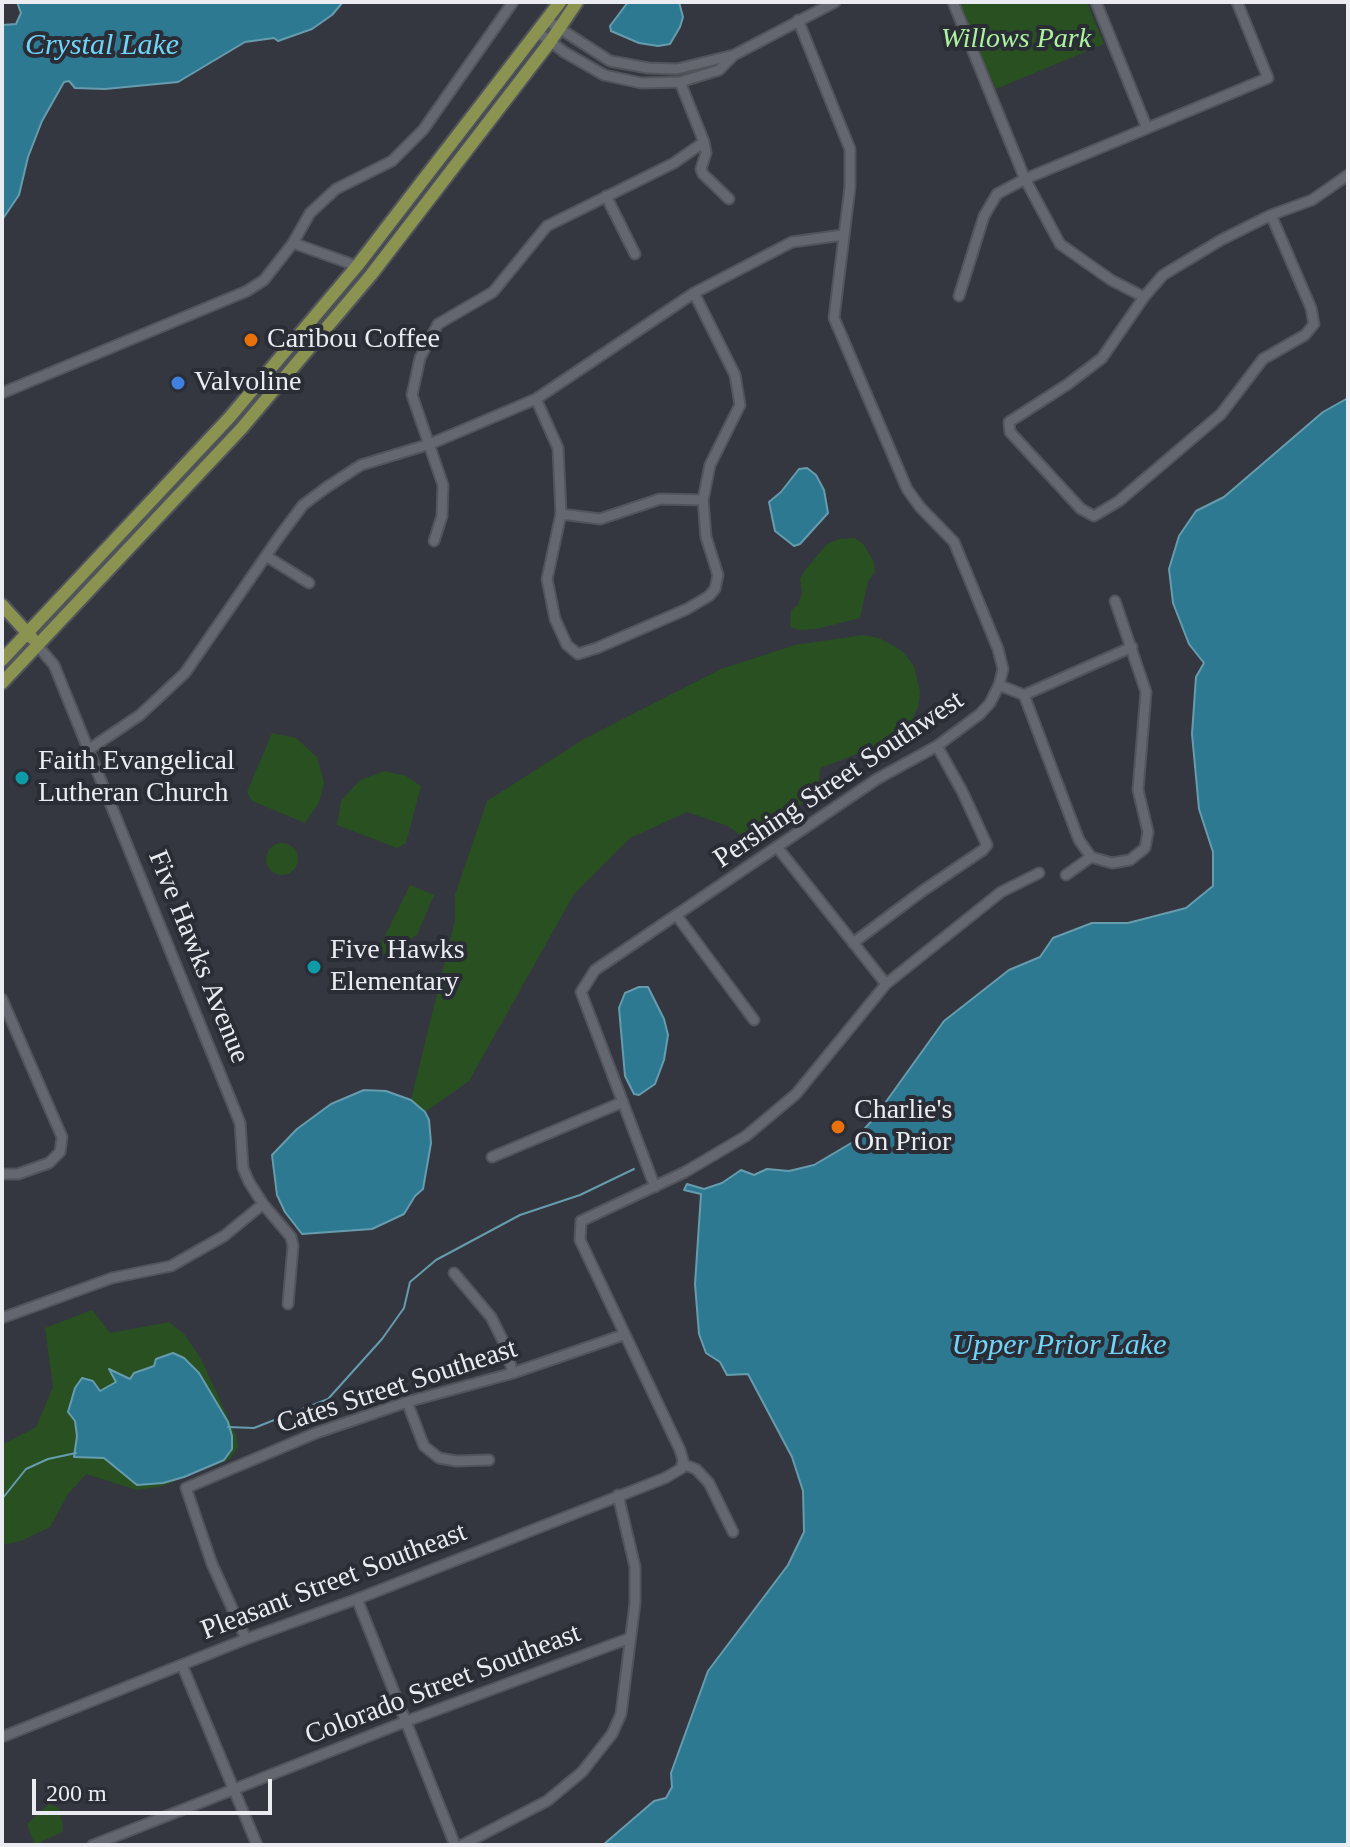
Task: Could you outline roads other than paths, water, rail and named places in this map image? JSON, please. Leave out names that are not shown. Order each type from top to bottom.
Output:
[{"type":"main road","points":[[2,683],[241,429],[371,275],[550,42],[560,2]]},
{"type":"main road","points":[[2,660],[229,418],[357,266],[539,33],[553,25],[577,2]]},
{"type":"main road","name":"Five Hawks Avenue","points":[[2,605],[37,645]]},
{"type":"street","points":[[2,393],[190,316],[247,291],[264,280],[293,243],[310,213],[336,189],[392,161],[423,130],[513,2]]},
{"type":"street","points":[[539,33],[604,75],[641,83],[680,82],[719,70],[734,55],[835,2]]},
{"type":"street","points":[[953,2],[1025,179],[1060,244],[1111,280],[1144,297]]},
{"type":"street","points":[[1096,2],[1147,128]]},
{"type":"street","points":[[959,296],[984,216],[997,194],[1025,179],[1268,78],[1237,2]]},
{"type":"street","points":[[798,20],[850,149],[850,187],[834,318],[907,489],[954,542],[998,649],[1003,669],[999,685]]},
{"type":"street","points":[[553,25],[610,61],[648,68],[677,69],[734,55]]},
{"type":"street","points":[[680,82],[704,142],[703,174],[729,199]]},
{"type":"street","points":[[434,541],[442,516],[443,485],[412,395],[420,358],[438,324],[493,292],[547,226],[674,163],[704,142]]},
{"type":"street","points":[[1271,215],[1311,308],[1314,324],[1305,335],[1263,359],[1221,414],[1119,501],[1094,516],[1081,509],[1010,432],[1009,422],[1102,358],[1163,275],[1221,240],[1271,215],[1312,200],[1348,175]]},
{"type":"street","points":[[606,196],[635,254]]},
{"type":"street","points":[[88,750],[140,715],[185,673],[303,505],[327,487],[361,465],[430,444],[536,399],[694,293],[792,242],[843,235]]},
{"type":"street","points":[[293,243],[357,266]]},
{"type":"street","points":[[536,399],[558,448],[561,514],[547,579],[555,619],[567,645],[578,654],[597,648],[687,609],[709,596],[715,589],[718,575],[706,537],[703,500],[710,465],[740,405],[735,375],[694,293]]},
{"type":"street","points":[[561,514],[600,519],[660,499],[703,500]]},
{"type":"street","points":[[266,556],[309,583]]},
{"type":"street","points":[[1115,601],[1132,647],[1146,692],[1138,790],[1148,832],[1145,848],[1130,860],[1112,863],[1091,857],[1079,840],[1024,695],[1132,647]]},
{"type":"street","name":"Five Hawks Avenue","points":[[37,645],[54,665],[240,1123],[243,1168],[254,1192],[291,1237],[293,1246],[288,1304]]},
{"type":"street","name":"Pershing Street Southwest","points":[[623,1102],[581,992],[595,970],[877,779],[937,746],[980,714],[999,685],[1024,695]]},
{"type":"street","points":[[853,943],[987,845],[937,746]]},
{"type":"street","points":[[777,847],[886,984]]},
{"type":"street","points":[[1066,875],[1091,857]]},
{"type":"street","points":[[733,1532],[709,1483],[696,1469],[682,1466],[680,1450],[580,1240],[581,1221],[655,1187],[746,1136],[796,1094],[886,984],[1001,892],[1039,873]]},
{"type":"street","points":[[677,916],[754,1020]]},
{"type":"street","points":[[2,999],[62,1137],[60,1152],[49,1163],[18,1174],[2,1174]]},
{"type":"street","points":[[492,1157],[623,1102],[655,1187]]},
{"type":"street","points":[[2,1318],[112,1278],[171,1266],[224,1236],[263,1204]]},
{"type":"street","points":[[454,1273],[491,1317],[504,1343],[513,1373]]},
{"type":"street","name":"Cates Street Southeast","points":[[246,1639],[212,1564],[186,1488],[316,1433],[407,1402],[513,1373],[623,1335]]},
{"type":"street","points":[[407,1402],[424,1446],[439,1458],[489,1460]]},
{"type":"street","name":"Pleasant Street Southeast","points":[[2,1737],[246,1639],[357,1599],[665,1478],[682,1466]]},
{"type":"street","points":[[462,1845],[547,1801],[582,1772],[612,1734],[621,1714],[635,1603],[635,1567],[618,1495]]},
{"type":"street","points":[[357,1599],[455,1845]]},
{"type":"street","name":"Colorado Street Southeast","points":[[93,1845],[407,1721],[630,1638]]},
{"type":"street","points":[[182,1665],[257,1845]]},
{"type":"water","name":"Crystal Lake","points":[[17,2],[343,2],[332,15],[312,29],[278,41],[274,38],[245,42],[178,82],[105,89],[75,88],[69,81],[64,82],[42,121],[28,157],[19,195],[2,220],[2,25],[16,24],[21,13]]},
{"type":"water","points":[[628,2],[679,2],[683,17],[670,44],[639,43],[611,31],[610,26]]},
{"type":"water","name":"Upper Prior Lake","points":[[1348,398],[1348,1845],[603,1845],[654,1801],[666,1798],[672,1787],[671,1773],[708,1671],[788,1565],[804,1532],[803,1491],[792,1457],[748,1374],[727,1375],[720,1362],[706,1353],[699,1334],[695,1284],[701,1194],[684,1190],[687,1184],[704,1189],[722,1183],[741,1170],[754,1175],[767,1169],[789,1171],[814,1165],[853,1142],[875,1117],[944,1021],[1009,970],[1040,957],[1053,938],[1092,923],[1128,923],[1186,908],[1213,886],[1213,852],[1199,809],[1192,734],[1196,677],[1204,663],[1189,644],[1173,603],[1169,569],[1179,536],[1196,511],[1224,497],[1323,412]]},
{"type":"water","points":[[807,468],[816,475],[824,490],[828,513],[800,544],[794,546],[775,531],[769,502],[799,469]]},
{"type":"water","points":[[648,987],[664,1019],[668,1035],[664,1060],[655,1084],[639,1095],[634,1094],[625,1076],[619,1008],[625,993]]},
{"type":"water","points":[[364,1090],[386,1091],[411,1100],[425,1112],[429,1120],[431,1143],[423,1189],[404,1214],[372,1229],[302,1234],[285,1212],[277,1195],[272,1155],[297,1129],[331,1104]]},
{"type":"water","points":[[173,1353],[184,1358],[199,1373],[228,1422],[232,1449],[224,1460],[184,1477],[137,1485],[104,1458],[74,1457],[77,1436],[75,1421],[68,1412],[75,1388],[82,1378],[93,1381],[100,1391],[116,1382],[109,1369],[130,1379],[134,1373],[154,1366],[156,1359]]},
{"type":"waterway","points":[[228,1427],[254,1428],[328,1399],[382,1339],[404,1308],[410,1282],[436,1260],[520,1215],[580,1195],[634,1169]]},
{"type":"waterway","points":[[2,1499],[26,1469],[48,1459],[76,1453]]},
{"type":"place","name":"Caribou Coffee","points":[[251,340]]},
{"type":"place","name":"Valvoline","points":[[178,383]]},
{"type":"place","name":"Faith Evangelical Lutheran Church","points":[[22,778]]},
{"type":"place","name":"Five Hawks Elementary","points":[[314,967]]},
{"type":"place","name":"Charlie's On Prior","points":[[838,1127]]},
{"type":"park label","name":"Willows Park","points":[[1016,40]]}]
